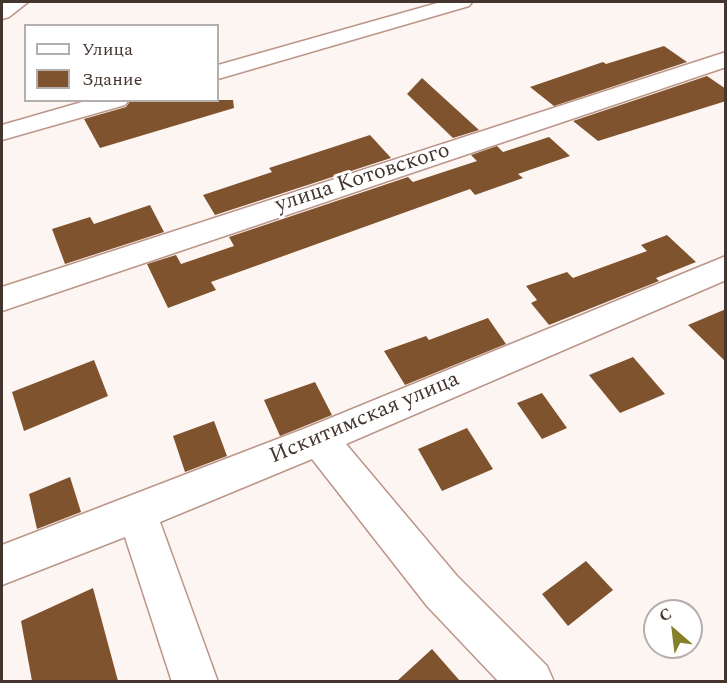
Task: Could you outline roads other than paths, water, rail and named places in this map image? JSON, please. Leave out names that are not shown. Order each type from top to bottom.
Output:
[{"type":"street","points":[[2,13],[18,2]]},
{"type":"street","points":[[219,72],[462,2]]},
{"type":"street","name":"улица Котовского","points":[[2,299],[726,59]]},
{"type":"street","points":[[2,134],[110,102]]},
{"type":"street","name":"Искитимская улица","points":[[2,565],[319,439],[726,267]]},
{"type":"street","points":[[319,439],[442,591],[531,681]]},
{"type":"street","points":[[137,513],[195,681]]}]
